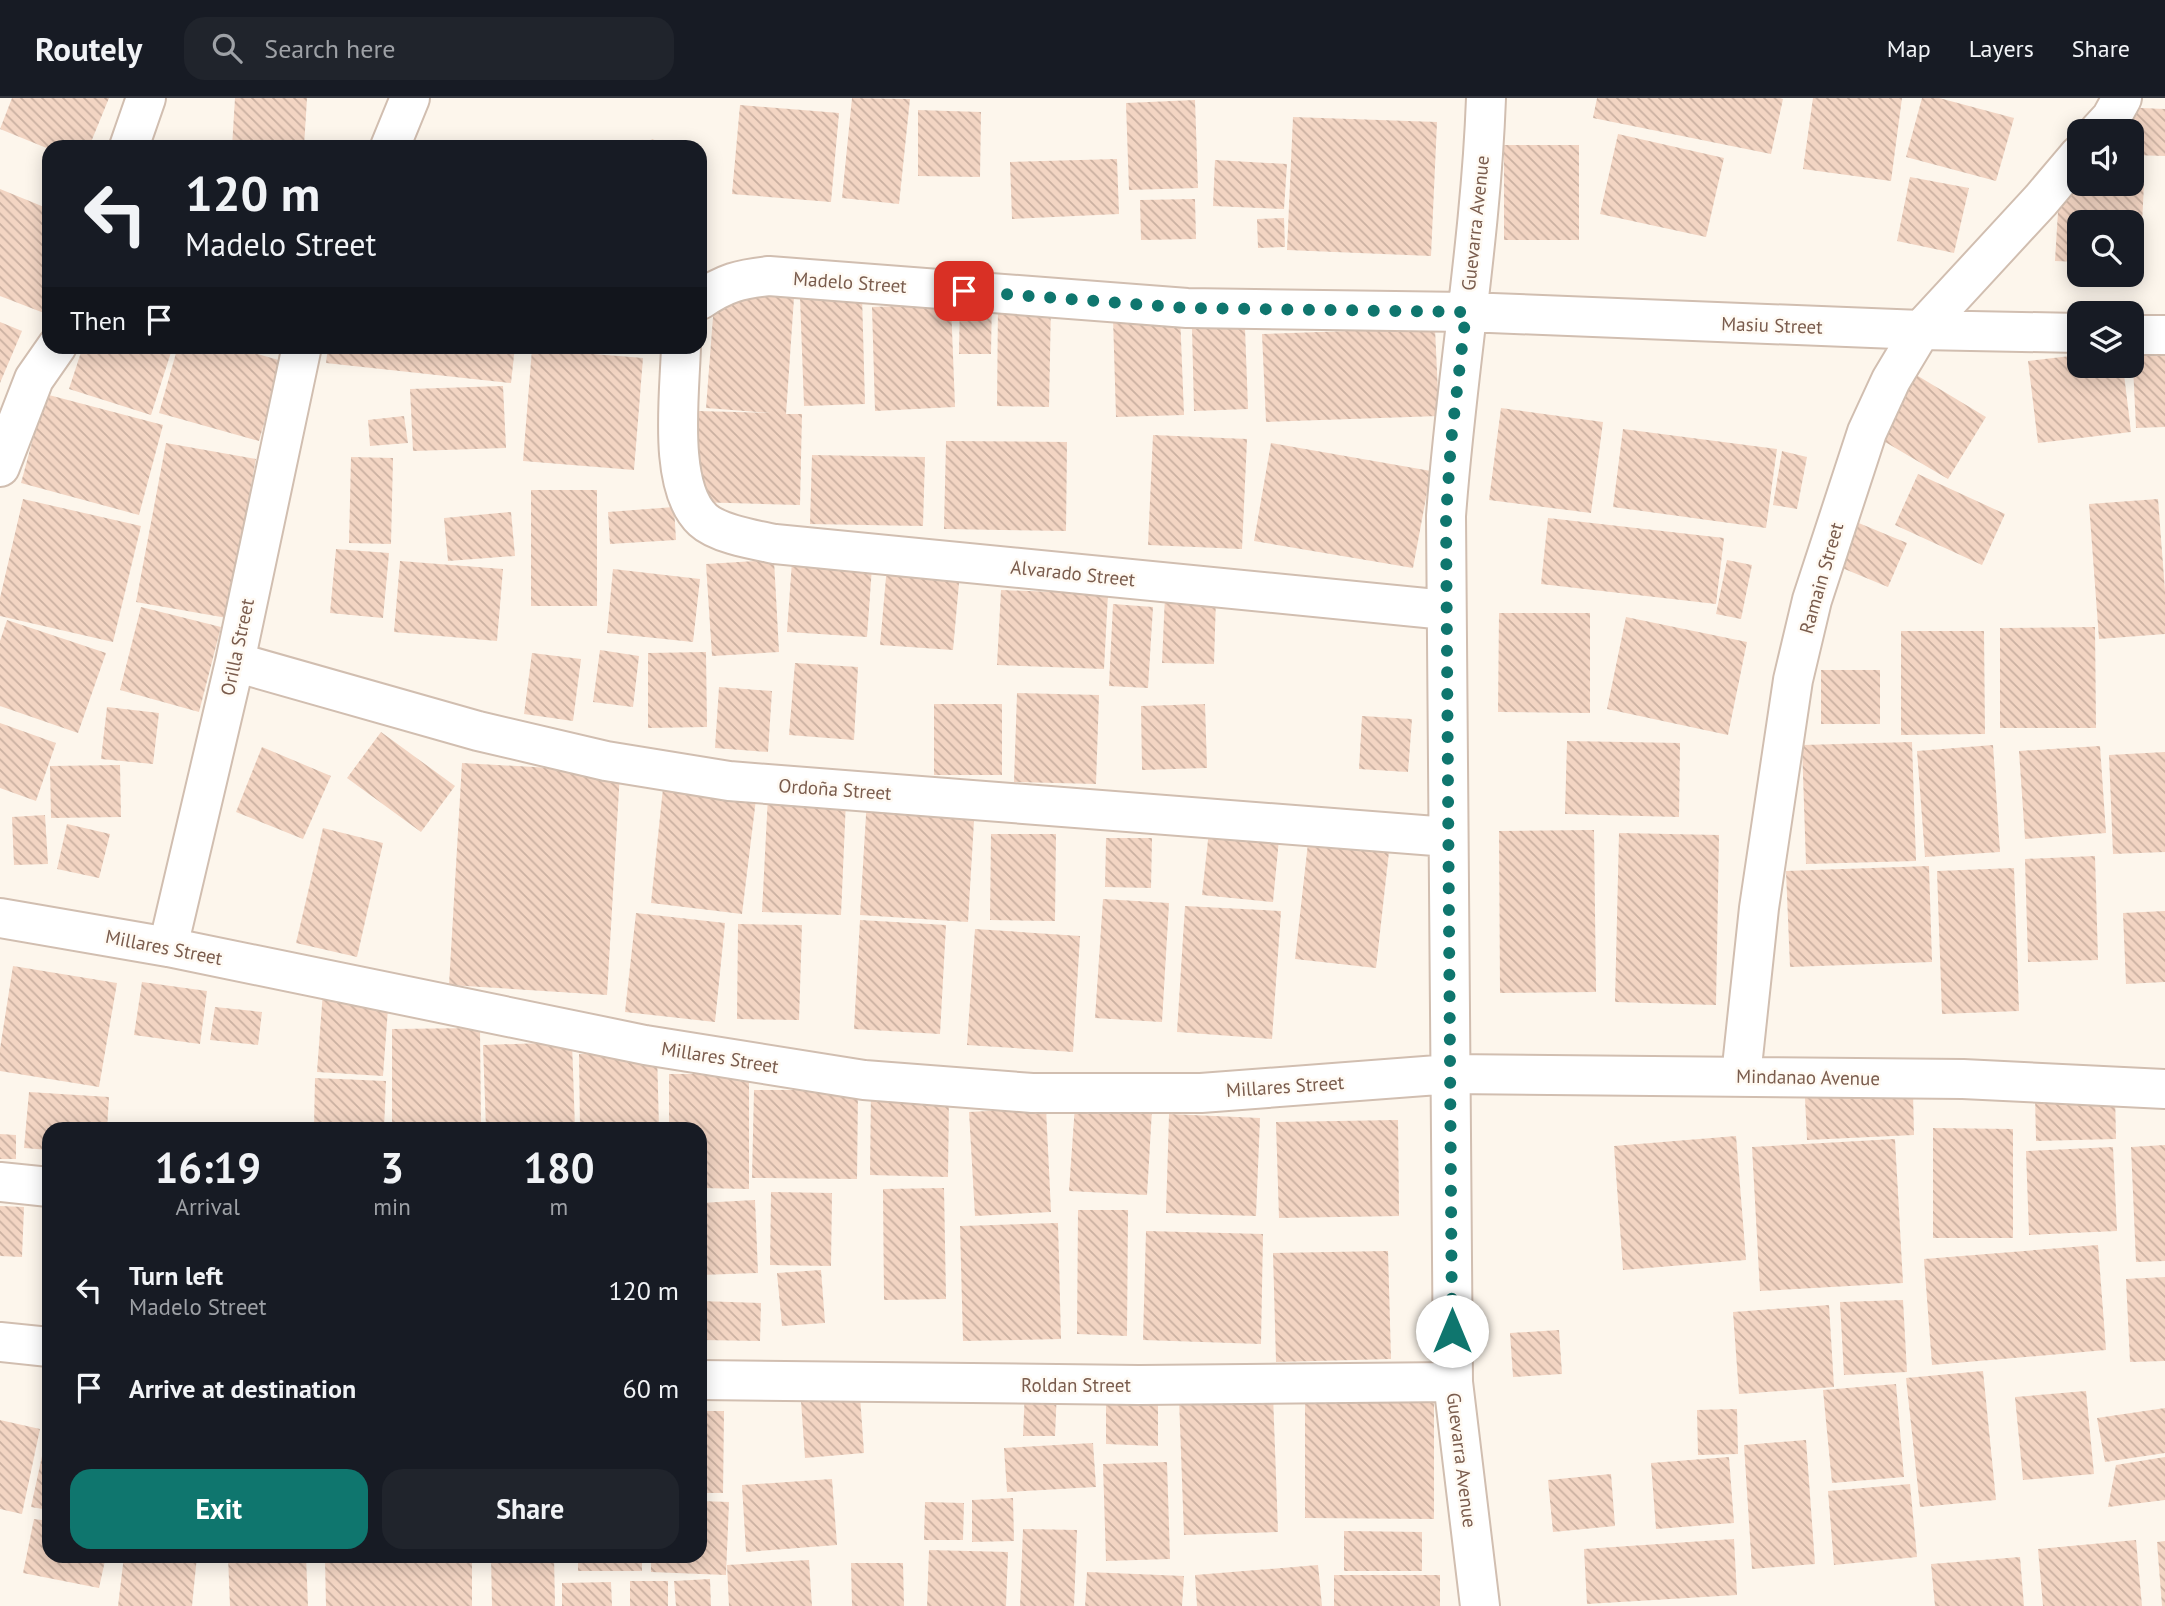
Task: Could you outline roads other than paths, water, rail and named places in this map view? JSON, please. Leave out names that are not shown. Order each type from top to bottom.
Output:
[{"type":"street","points":[[131,140],[146,98]]},
{"type":"street","points":[[393,140],[410,98]]},
{"type":"street","points":[[2109,119],[2122,98]]},
{"type":"street","name":"Guevarra Avenue","points":[[1480,1606],[1453,1382],[1446,516],[1451,442],[1480,198],[1482,99]]},
{"type":"street","name":"Ramain Street","points":[[1741,1076],[1759,908],[1793,680],[1812,600],[1867,432],[1891,380],[1921,330],[2067,169]]},
{"type":"street","name":"Madelo Street","points":[[707,295],[741,279],[769,276],[1187,308],[1466,312]]},
{"type":"street","name":"Masiu Street","points":[[1466,312],[2067,334]]},
{"type":"street","points":[[2144,335],[2165,335]]},
{"type":"street","points":[[0,467],[34,379],[51,354]]},
{"type":"street","name":"Orilla Street","points":[[167,947],[235,662],[300,354]]},
{"type":"street","name":"Alvarado Street","points":[[681,354],[678,454],[685,492],[703,520],[733,535],[775,544],[1446,610]]},
{"type":"street","name":"Ordoña Street","points":[[235,662],[478,731],[606,761],[729,781],[1448,837]]},
{"type":"street","name":"Millares Street","points":[[0,918],[167,947],[645,1045],[863,1080],[1032,1093],[1201,1093],[1451,1074]]},
{"type":"street","name":"Mindanao Avenue","points":[[1451,1074],[1964,1079],[2165,1090]]},
{"type":"street","points":[[0,1182],[42,1186]]},
{"type":"street","points":[[0,1342],[42,1346]]},
{"type":"street","name":"Roldan Street","points":[[707,1380],[1139,1385],[1453,1382]]}]
